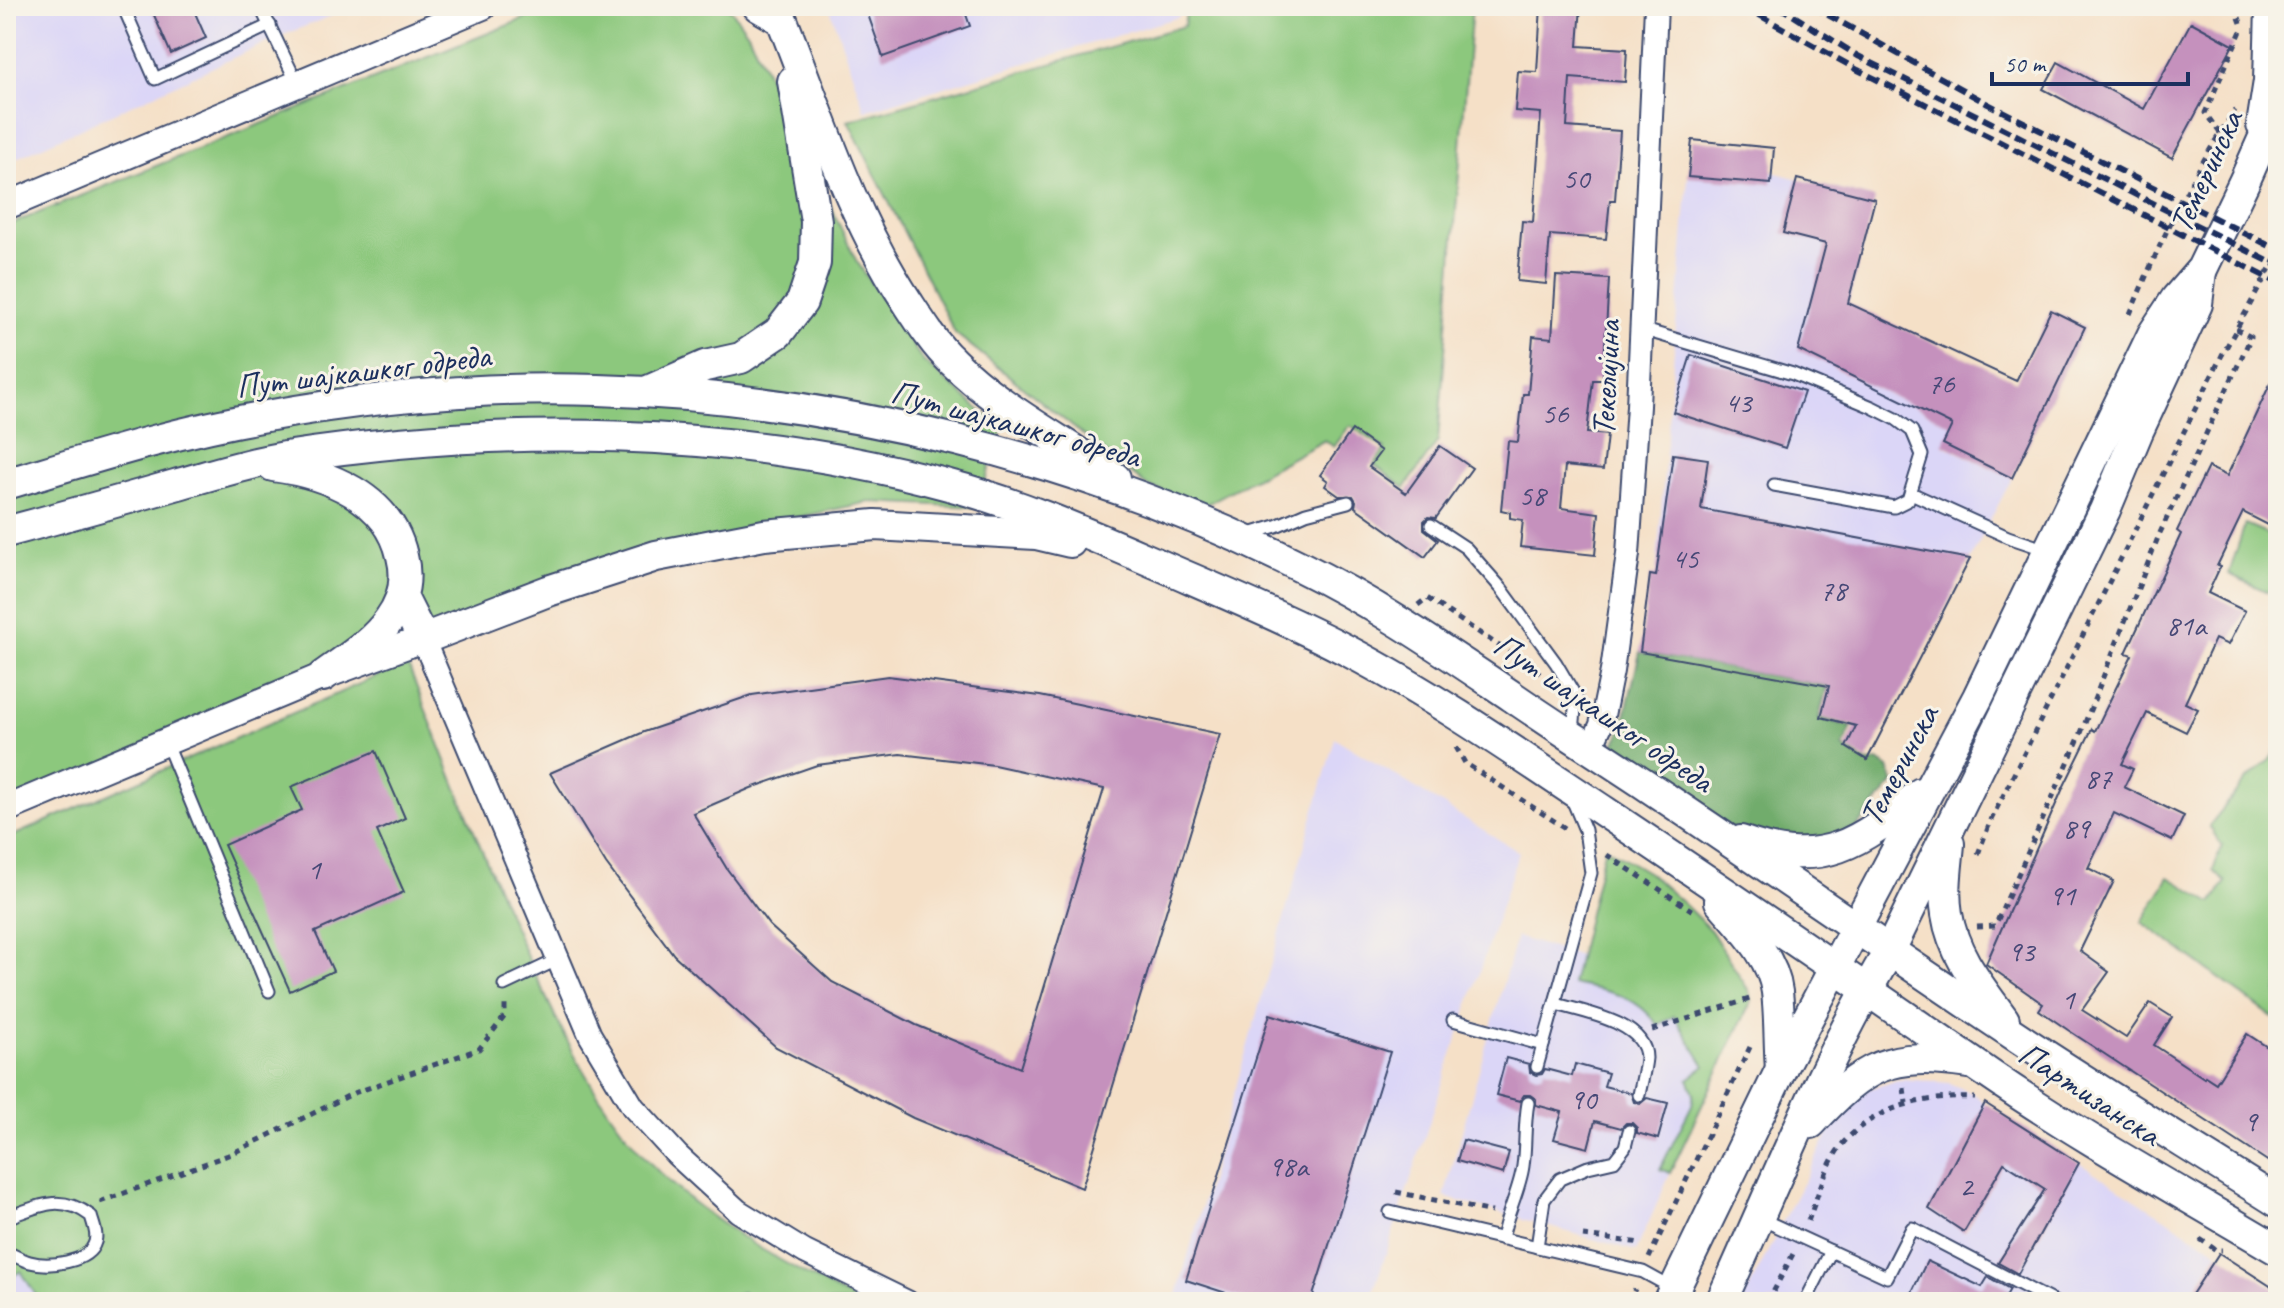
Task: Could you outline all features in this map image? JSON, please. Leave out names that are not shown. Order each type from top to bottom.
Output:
[{"type":"main road","points":[[2257,151],[2269,81],[2271,6]]},
{"type":"main road","points":[[646,392],[705,366],[741,358],[778,333],[802,302],[815,263],[816,221],[772,11]]},
{"type":"main road","points":[[772,11],[882,263],[918,318],[950,360],[991,394],[1139,495]]},
{"type":"main road","name":"Темеринска","points":[[1671,1296],[1781,1069],[1978,697],[2153,334],[2176,299],[2202,269],[2278,106]]},
{"type":"main road","name":"Темеринска","points":[[1721,1302],[1791,1145],[1866,989],[1890,950],[2105,510],[2197,304],[2202,269]]},
{"type":"main road","name":"Пут шајкашког одреда","points":[[6,484],[110,453],[262,416],[480,391],[589,389],[646,392],[838,415],[1028,459],[1139,495],[1293,562],[1387,613],[1890,950]]},
{"type":"main road","points":[[6,532],[251,464],[394,444],[471,438],[563,435],[665,438],[765,449],[878,468],[943,483],[1041,515],[1270,613],[1349,652],[1425,695],[1567,787],[1866,989]]},
{"type":"main road","points":[[251,464],[291,469],[351,490],[370,502],[384,517],[400,548],[406,578],[402,597],[389,620],[369,644],[323,676]]},
{"type":"main road","points":[[402,597],[423,639],[548,591],[656,556],[764,535],[875,525],[1023,534],[1143,558]]},
{"type":"main road","points":[[1719,834],[1757,847],[1796,853],[1828,852],[1852,843],[1929,786]]},
{"type":"main road","points":[[1951,826],[1946,913],[1952,934],[1970,974],[2018,1037]]},
{"type":"main road","points":[[1692,870],[1745,931],[1760,951],[1772,976],[1777,991],[1781,1069]]},
{"type":"main road","name":"Партизанска","points":[[1890,950],[2018,1037],[2278,1202]]},
{"type":"main road","name":"Партизанска","points":[[1866,989],[1976,1065],[2137,1169],[2278,1250]]},
{"type":"main road","points":[[1791,1145],[1847,1087],[1897,1059],[1929,1057],[1976,1065]]},
{"type":"street","points":[[6,206],[483,6]]},
{"type":"street","name":"Текелијина","points":[[1582,743],[1601,725],[1621,614],[1628,554],[1656,6]]},
{"type":"street","points":[[6,809],[323,676],[423,639],[590,1035],[633,1107],[677,1155],[738,1211],[805,1252],[907,1302]]},
{"type":"lane","points":[[123,6],[155,79],[270,25]]},
{"type":"lane","points":[[260,6],[298,83]]},
{"type":"lane","points":[[1641,329],[1793,374],[1896,419],[1912,431],[1922,455],[1908,500],[1894,507],[1774,485]]},
{"type":"lane","points":[[1911,493],[2008,537],[2048,551]]},
{"type":"lane","points":[[1238,538],[1306,513],[1348,502]]},
{"type":"lane","points":[[1431,525],[1466,548],[1509,598],[1556,663],[1576,697],[1582,743]]},
{"type":"lane","points":[[166,742],[269,991]]},
{"type":"lane","points":[[1537,1067],[1591,873],[1585,830],[1567,787]]},
{"type":"lane","points":[[504,985],[559,959]]},
{"type":"lane","points":[[1556,1004],[1614,1021],[1637,1035],[1646,1056],[1639,1095]]},
{"type":"lane","points":[[1453,1020],[1543,1045]]},
{"type":"lane","points":[[1502,1239],[1506,1216],[1523,1168],[1528,1103]]},
{"type":"lane","points":[[1537,1247],[1544,1200],[1560,1179],[1588,1167],[1614,1161],[1625,1147],[1629,1131]]},
{"type":"lane","points":[[6,1218],[47,1204],[68,1203],[91,1216],[95,1230],[95,1243],[88,1253],[75,1259],[33,1263],[6,1252]]},
{"type":"lane","points":[[1390,1212],[1643,1272],[1671,1296]]},
{"type":"lane","points":[[1759,1218],[1887,1277],[1912,1228],[2054,1302]]},
{"type":"lane","points":[[1805,1302],[1831,1251]]},
{"type":"path","points":[[2220,133],[2205,113],[2242,28],[2235,6]]},
{"type":"path","points":[[1975,861],[1991,820],[2236,329],[2278,254]]},
{"type":"path","points":[[1970,927],[1995,926],[2079,738],[2159,535],[2251,337],[2236,329]]},
{"type":"path","points":[[1465,763],[1699,914]]},
{"type":"path","points":[[81,1209],[231,1154],[354,1093],[479,1049],[505,1016],[504,985]]},
{"type":"path","points":[[1637,1035],[1759,996]]},
{"type":"path","points":[[1657,1242],[1750,1050],[1753,1036]]},
{"type":"path","points":[[1768,1302],[1801,1239],[1831,1164],[1844,1143],[1872,1121],[1906,1103],[1974,1098]]},
{"type":"shaded area","points":[[6,6],[356,6],[276,38],[6,163]]},
{"type":"shaded area","points":[[829,6],[1180,6],[1179,17],[865,111]]},
{"type":"shaded area","points":[[1772,172],[1875,199],[1832,367],[1952,425],[1943,445],[2012,478],[1899,698],[1640,652],[1650,575],[1656,575],[1688,177],[1770,184]]},
{"type":"shaded area","points":[[1335,738],[1519,852],[1370,1302],[1175,1302]]},
{"type":"shaded area","points":[[1516,937],[1667,982],[1716,1070],[1636,1251],[1444,1197]]},
{"type":"shaded area","points":[[1905,1079],[1949,1083],[1974,1094],[1985,1103],[1929,1210],[1965,1232],[2004,1163],[2045,1189],[2001,1258],[2021,1270],[2079,1163],[2218,1252],[2186,1302],[1742,1302],[1837,1116],[1868,1089]]},
{"type":"shaded area","points":[[21,1271],[40,1302],[6,1302],[6,1280]]},
{"type":"green space","points":[[556,6],[725,6],[732,11],[748,33],[856,260],[923,361],[1002,429],[977,507],[869,502],[776,522],[6,802],[6,226]]},
{"type":"green space","points":[[1187,6],[1472,6],[1438,441],[1405,488],[1374,465],[1385,449],[1350,425],[1334,447],[1325,440],[1203,506],[1146,485],[955,333],[848,121],[1184,26]]},
{"type":"green space","points":[[2245,524],[2278,538],[2278,597],[2229,574]]},
{"type":"green space","points":[[1640,652],[1827,686],[1819,718],[1852,727],[1843,747],[1867,763],[1878,761],[1888,768],[1894,782],[1854,830],[1826,845],[1731,828],[1609,754],[1622,729]]},
{"type":"green space","points":[[407,663],[526,954],[583,1070],[618,1125],[661,1174],[706,1212],[780,1260],[858,1302],[756,1302],[742,1292],[723,1302],[40,1302],[21,1271],[6,1280],[6,839]]},
{"type":"green space","points":[[2278,746],[2278,1021],[2142,922],[2169,877],[2212,903],[2226,882],[2213,871],[2222,846],[2209,826],[2246,780],[2269,761]]},
{"type":"green space","points":[[1605,847],[1649,873],[1711,931],[1749,991],[1751,1002],[1670,1173],[1660,1169],[1692,1105],[1694,1093],[1688,1079],[1705,1066],[1674,1016],[1658,1025],[1630,1000],[1572,984]]},
{"type":"building","points":[[150,6],[192,6],[206,38],[171,54]]},
{"type":"building","points":[[865,6],[963,6],[970,26],[883,57]]},
{"type":"building","points":[[1541,6],[1581,6],[1578,46],[1627,49],[1625,82],[1570,78],[1567,127],[1620,131],[1615,200],[1610,200],[1606,239],[1550,235],[1546,284],[1517,281],[1522,221],[1533,222],[1541,113],[1515,111],[1518,71],[1537,72]]},
{"type":"building","points":[[2191,22],[2233,45],[2172,158],[2043,89],[2058,62],[2144,109]]},
{"type":"building","points":[[1692,140],[1774,148],[1771,184],[1688,177]]},
{"type":"building","points":[[1797,179],[1875,199],[1848,303],[2016,381],[2051,310],[2085,327],[2012,478],[1943,444],[1952,425],[1798,350],[1826,244],[1783,233]]},
{"type":"building","points":[[1556,276],[1609,279],[1603,380],[1593,380],[1587,433],[1607,435],[1603,470],[1565,466],[1561,508],[1599,513],[1595,555],[1520,547],[1523,520],[1510,518],[1510,512],[1501,510],[1508,441],[1518,442],[1523,394],[1528,394],[1533,336],[1552,338]]},
{"type":"building","points":[[1691,355],[1804,392],[1785,448],[1673,412]]},
{"type":"building","points":[[2278,367],[2278,530],[2243,512],[2217,566],[2220,567],[2208,593],[2245,611],[2228,645],[2215,639],[2185,703],[2198,709],[2186,732],[2147,713],[2122,764],[2133,769],[2124,787],[2184,816],[2172,841],[2114,813],[2088,868],[2114,881],[2080,951],[2109,972],[2082,1010],[2126,1038],[2150,1003],[2172,1017],[2154,1045],[2216,1083],[2247,1034],[2278,1054],[2278,1168],[2039,1010],[2043,1004],[1986,964],[2063,788],[2132,655],[2126,653],[2181,534],[2177,531],[2208,467],[2227,476]]},
{"type":"building","points":[[1352,430],[1381,451],[1369,467],[1406,493],[1440,446],[1472,468],[1436,518],[1428,517],[1424,521],[1424,529],[1438,540],[1425,557],[1355,507],[1353,496],[1339,496],[1325,486],[1328,481],[1320,475]]},
{"type":"building","points":[[1673,454],[1708,459],[1701,509],[1970,559],[1867,760],[1846,747],[1856,726],[1821,717],[1829,686],[1640,652],[1650,575],[1656,576]]},
{"type":"building","points":[[888,676],[1040,696],[1220,734],[1082,1188],[913,1118],[776,1047],[674,955],[606,864],[550,773],[644,732],[752,695]],"holes":[[[900,754],[994,765],[1104,789],[1020,1068],[916,1025],[832,982],[769,925],[727,869],[693,813],[817,765]]]},
{"type":"building","points":[[376,751],[405,818],[377,831],[404,892],[315,932],[333,971],[290,991],[224,845],[302,810],[291,787]]},
{"type":"building","points":[[1270,1014],[1390,1052],[1311,1302],[1254,1302],[1186,1280]]},
{"type":"building","points":[[1506,1058],[1529,1064],[1530,1072],[1536,1075],[1542,1074],[1545,1069],[1572,1076],[1575,1064],[1608,1073],[1604,1086],[1631,1093],[1634,1102],[1641,1103],[1647,1098],[1668,1103],[1658,1139],[1637,1133],[1632,1123],[1626,1123],[1621,1128],[1595,1121],[1588,1148],[1554,1139],[1562,1112],[1536,1105],[1536,1099],[1530,1095],[1524,1095],[1520,1101],[1496,1095]]},
{"type":"building","points":[[1985,1103],[2079,1163],[2018,1274],[1998,1263],[2045,1189],[2004,1163],[1964,1232],[1929,1209]]},
{"type":"building","points":[[1463,1140],[1509,1152],[1503,1174],[1457,1161]]},
{"type":"building","points":[[2219,1253],[2278,1291],[2278,1302],[2187,1302]]},
{"type":"building","points":[[1927,1261],[1982,1287],[1988,1277],[2010,1289],[2005,1298],[2013,1302],[1907,1302]]},
{"type":"railway","points":[[1743,6],[1858,70],[2278,283]]},
{"type":"railway","points":[[1778,6],[1858,56],[2278,266]]},
{"type":"railway","points":[[1812,6],[1986,103],[2278,250]]}]
